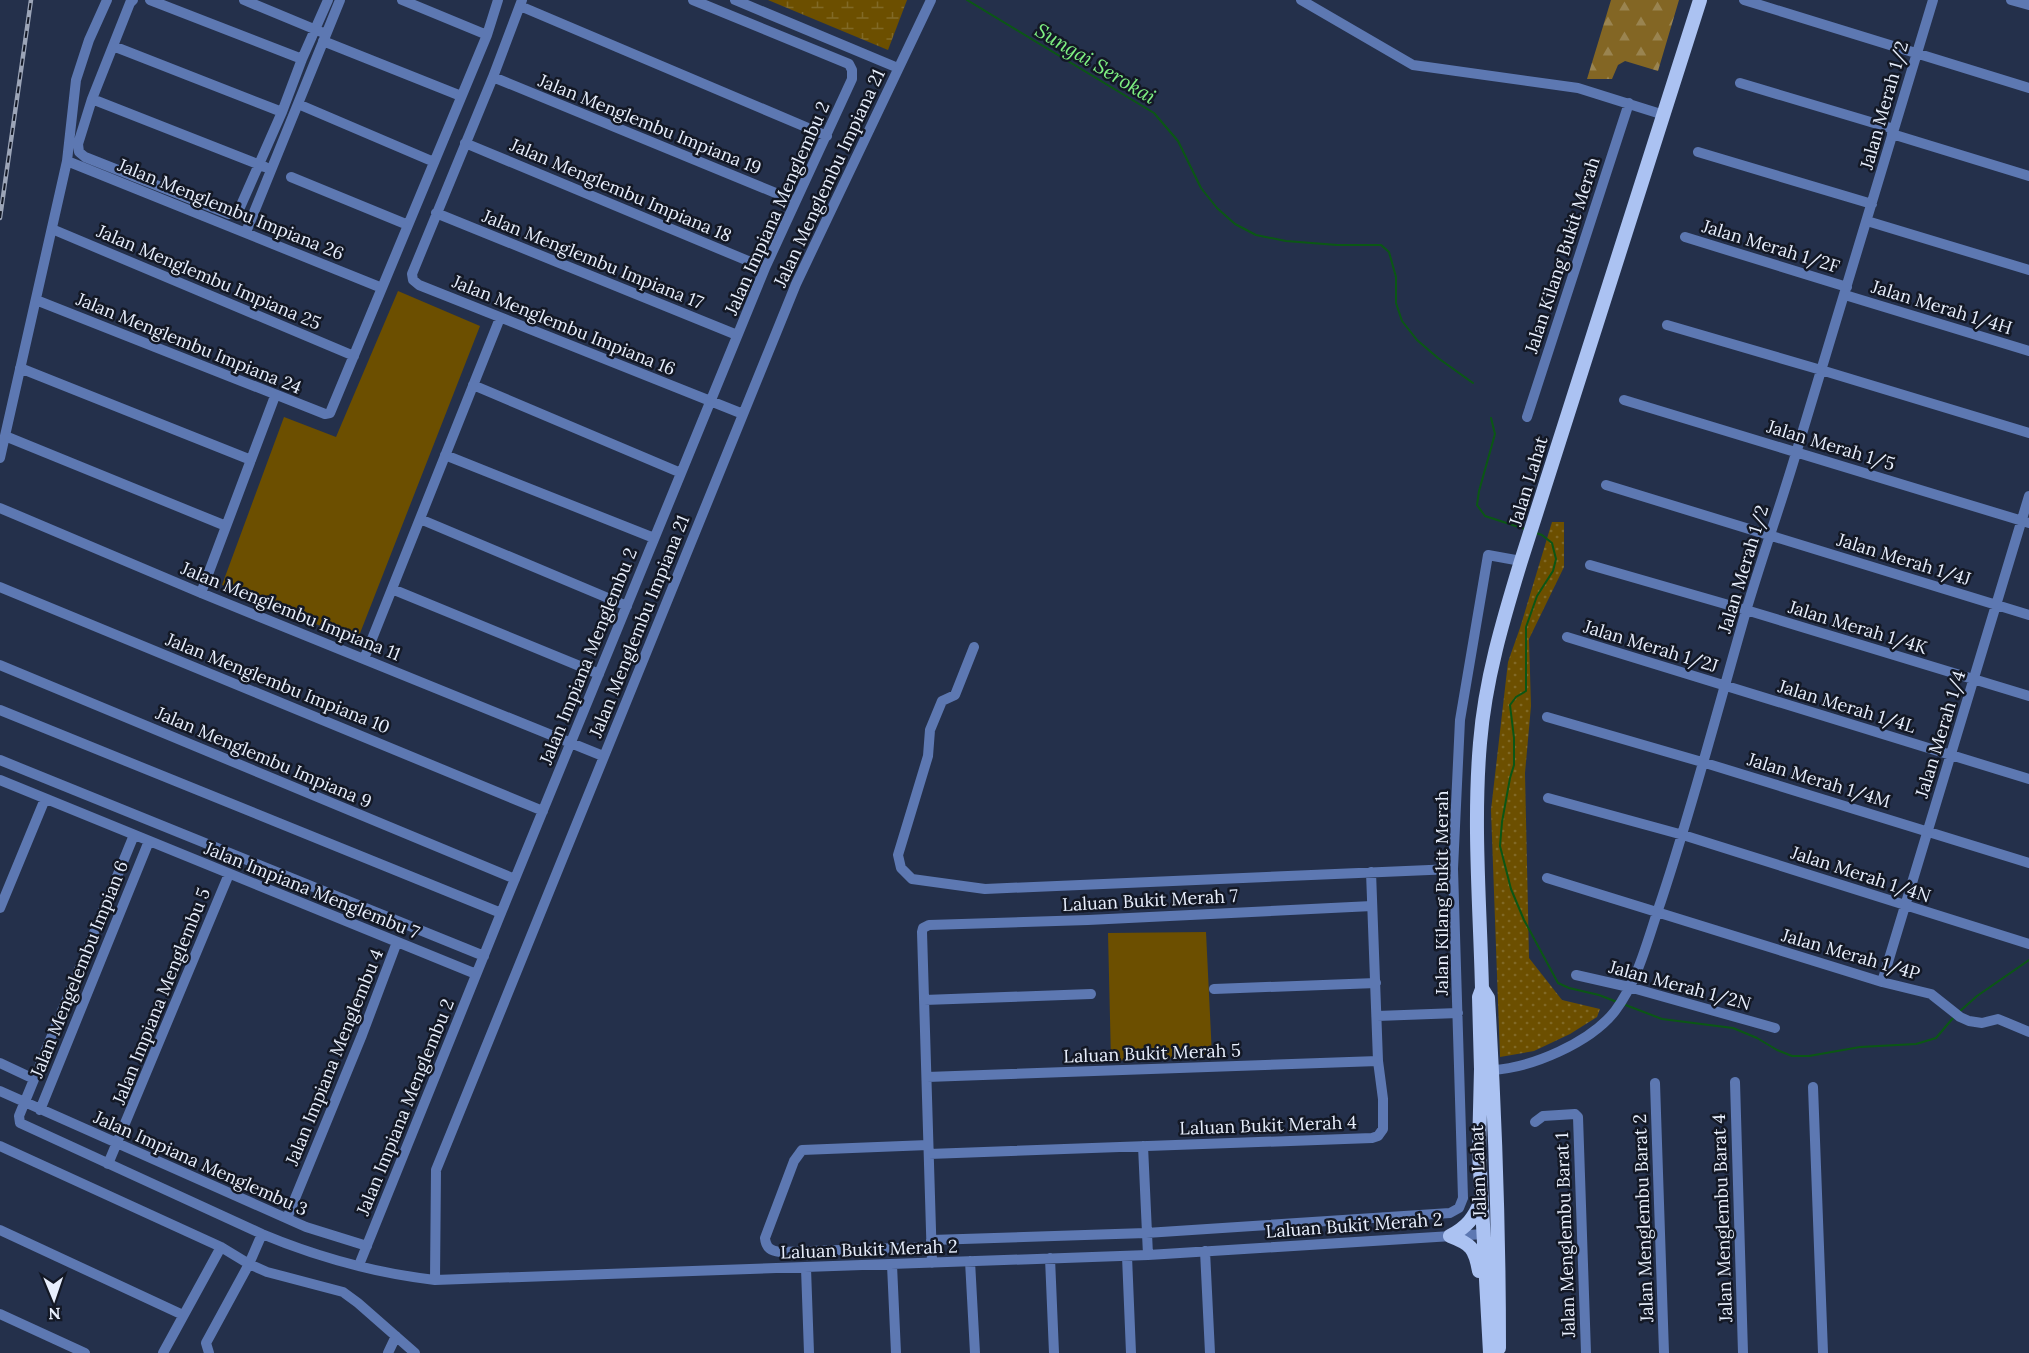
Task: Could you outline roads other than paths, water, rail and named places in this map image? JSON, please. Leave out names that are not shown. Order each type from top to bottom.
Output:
[{"type":"main road","name":"Jalan Lahat","points":[[1493,1352],[1479,1151],[1481,1069],[1478,814],[1480,743],[1486,698],[1500,628],[1700,0]]},
{"type":"main road","name":"Jalan Lahat","points":[[1480,993],[1488,998],[1498,1235],[1498,1327],[1493,1352]]},
{"type":"main road","points":[[1479,1151],[1485,1121],[1487,1080],[1492,1070]]},
{"type":"main road","points":[[1494,1146],[1489,1178],[1491,1224],[1484,1234],[1492,1245],[1498,1327]]},
{"type":"main road","points":[[1450,1236],[1469,1224],[1482,1200]]},
{"type":"main road","points":[[1450,1236],[1471,1246],[1476,1256],[1483,1320],[1493,1352]]},
{"type":"street","points":[[0,458],[67,161],[76,80],[107,0]]},
{"type":"street","points":[[133,0],[92,99],[78,144],[79,152],[86,157],[229,214],[238,212],[282,112],[327,0]]},
{"type":"street","points":[[150,0],[303,59]]},
{"type":"street","points":[[244,0],[315,30],[325,38],[462,96]]},
{"type":"street","points":[[246,232],[340,0]]},
{"type":"street","points":[[402,0],[487,35]]},
{"type":"street","points":[[354,356],[487,35],[498,0]]},
{"type":"street","name":"Jalan Menglembu Impiana 21","points":[[693,0],[849,64]]},
{"type":"street","points":[[735,0],[898,68]]},
{"type":"street","name":"Jalan Menglembu Impiana 21","points":[[435,1280],[436,1170],[796,284],[931,0]]},
{"type":"street","points":[[1301,0],[1413,65],[1578,88],[1664,116]]},
{"type":"street","points":[[1744,0],[2029,88]]},
{"type":"street","name":"Jalan Merah 1/2","points":[[1492,1070],[1507,1069],[1570,1046],[1593,1031],[1614,1013],[1639,968],[1683,835],[1746,610],[1797,452],[1933,0]]},
{"type":"street","points":[[2011,0],[2029,5]]},
{"type":"street","points":[[436,213],[493,77],[521,3],[827,136]]},
{"type":"street","points":[[113,46],[282,112]]},
{"type":"street","name":"Jalan Impiana Menglembu 2","points":[[359,1265],[765,268],[852,79],[849,64]]},
{"type":"street","name":"Jalan Menglembu Impiana 19","points":[[493,77],[795,201]]},
{"type":"street","points":[[1740,83],[2029,176]]},
{"type":"street","points":[[92,99],[271,170]]},
{"type":"street","name":"Jalan Kilang Bukit Merah","points":[[1527,417],[1629,103]]},
{"type":"street","points":[[298,104],[434,162]]},
{"type":"street","name":"Jalan Menglembu Impiana 18","points":[[465,143],[765,268]]},
{"type":"street","points":[[1698,152],[1872,204]]},
{"type":"street","name":"Jalan Menglembu Impiana 26","points":[[67,161],[382,288]]},
{"type":"street","points":[[291,177],[408,225]]},
{"type":"street","name":"Jalan Menglembu Impiana 16","points":[[436,213],[412,274],[413,280],[419,285],[743,414]]},
{"type":"street","name":"Jalan Menglembu Impiana 17","points":[[436,213],[737,336]]},
{"type":"street","points":[[1867,221],[2029,270]]},
{"type":"street","name":"Jalan Menglembu Impiana 25","points":[[52,229],[354,356]]},
{"type":"street","name":"Jalan Merah 1/2F","points":[[1685,237],[1846,291]]},
{"type":"street","name":"Jalan Merah 1/4H","points":[[1846,291],[2029,351]]},
{"type":"street","name":"Jalan Menglembu Impiana 24","points":[[36,300],[325,414],[330,413],[354,356]]},
{"type":"street","points":[[364,659],[500,318]]},
{"type":"street","points":[[1667,325],[2029,433]]},
{"type":"street","points":[[20,368],[251,460]]},
{"type":"street","points":[[473,386],[681,473]]},
{"type":"street","points":[[201,593],[275,396]]},
{"type":"street","name":"Jalan Merah 1/5","points":[[1624,400],[2025,522]]},
{"type":"street","points":[[5,436],[226,526]]},
{"type":"street","points":[[446,454],[654,538]]},
{"type":"street","name":"Jalan Merah 1/4J","points":[[1606,485],[2029,615]]},
{"type":"street","name":"Jalan Merah 1/4","points":[[1882,982],[1996,604],[2025,522],[2029,496]]},
{"type":"street","name":"Jalan Menglembu Impiana 11","points":[[0,508],[201,593],[603,756]]},
{"type":"street","points":[[420,519],[627,606]]},
{"type":"street","name":"Jalan Kilang Bukit Merah","points":[[1463,1198],[1453,868],[1460,720],[1488,555],[1521,561]]},
{"type":"street","name":"Jalan Merah 1/4K","points":[[1590,565],[2029,696]]},
{"type":"street","name":"Jalan Menglembu Impiana 10","points":[[0,587],[543,811]]},
{"type":"street","points":[[392,589],[599,674]]},
{"type":"street","name":"Jalan Merah 1/2J","points":[[1568,638],[1725,686]]},
{"type":"street","points":[[974,647],[955,695],[942,701],[930,730],[928,756],[898,855],[901,868],[912,879],[985,889],[1453,868]]},
{"type":"street","name":"Jalan Menglembu Impiana 9","points":[[0,665],[515,879]]},
{"type":"street","name":"Jalan Merah 1/4L","points":[[1725,686],[2029,779]]},
{"type":"street","points":[[0,710],[501,914]]},
{"type":"street","name":"Jalan Merah 1/4M","points":[[1548,717],[1928,830],[2029,863]]},
{"type":"street","points":[[0,760],[484,956]]},
{"type":"street","name":"Jalan Impiana Menglembu 7","points":[[0,780],[476,974]]},
{"type":"street","points":[[0,908],[45,798]]},
{"type":"street","name":"Jalan Merah 1/4N","points":[[1548,798],[1683,835],[2029,945]]},
{"type":"street","points":[[25,1103],[134,835]]},
{"type":"street","name":"Jalan Mengelembu Impian 6","points":[[40,1110],[149,841]]},
{"type":"street","name":"Laluan Bukit Merah 4","points":[[928,1150],[1143,1146],[1378,1136],[1383,1129],[1383,1099],[1378,1061],[1371,872]]},
{"type":"street","name":"Jalan Impiana Menglembu 5","points":[[108,1164],[118,1145],[229,874]]},
{"type":"street","name":"Jalan Merah 1/4P","points":[[1547,878],[1882,982],[1931,994],[1960,1017],[1969,1021],[1982,1023],[1998,1019],[2029,1032]]},
{"type":"street","name":"Laluan Bukit Merah 7","points":[[924,1000],[922,932],[923,927],[929,925],[1088,920],[1372,906]]},
{"type":"street","name":"Jalan Impiana Menglembu 4","points":[[287,1218],[362,1035],[397,942]]},
{"type":"street","name":"Jalan Merah 1/2N","points":[[1576,975],[1629,987],[1775,1028]]},
{"type":"street","points":[[1214,989],[1376,983]]},
{"type":"street","points":[[932,1263],[924,1000],[1090,994]]},
{"type":"street","points":[[1377,1016],[1458,1013]]},
{"type":"street","name":"Laluan Bukit Merah 5","points":[[927,1077],[1378,1061]]},
{"type":"street","points":[[0,1063],[34,1079]]},
{"type":"street","name":"Jalan Menglembu Barat 4","points":[[1734,1082],[1743,1353]]},
{"type":"street","name":"Jalan Menglembu Barat 2","points":[[1655,1083],[1664,1353]]},
{"type":"street","points":[[1814,1087],[1823,1353]]},
{"type":"street","name":"Jalan Impiana Menglembu 3","points":[[0,1091],[306,1227],[367,1246]]},
{"type":"street","name":"Laluan Bukit Merah 2","points":[[25,1103],[19,1116],[20,1123],[262,1234],[297,1248],[398,1276],[435,1280],[1127,1256],[1484,1234]]},
{"type":"street","name":"Jalan Menglembu Barat 1","points":[[1535,1122],[1543,1116],[1575,1114],[1578,1117],[1586,1353]]},
{"type":"street","points":[[0,1146],[220,1247],[267,1272],[343,1292],[415,1353]]},
{"type":"street","points":[[1143,1146],[1148,1255]]},
{"type":"street","name":"Laluan Bukit Merah 2","points":[[928,1150],[802,1150],[794,1161],[765,1238],[766,1245],[780,1252],[1450,1214],[1459,1208],[1463,1198]]},
{"type":"street","points":[[1293,1224],[1294,1245]]},
{"type":"street","points":[[0,1230],[183,1315]]},
{"type":"street","points":[[207,1348],[262,1234]]},
{"type":"street","points":[[163,1353],[220,1247]]},
{"type":"street","points":[[1205,1251],[1210,1353]]},
{"type":"street","points":[[1127,1256],[1131,1353]]},
{"type":"street","points":[[1050,1258],[1054,1353]]},
{"type":"street","points":[[970,1261],[975,1353]]},
{"type":"street","points":[[892,1265],[896,1353]]},
{"type":"street","points":[[806,1268],[809,1353]]},
{"type":"street","points":[[0,1314],[85,1353]]},
{"type":"street","points":[[388,1353],[396,1336]]},
{"type":"waterway","name":"Sungai Serokai","points":[[967,0],[1154,113],[1178,141],[1201,188],[1217,208],[1235,224],[1256,235],[1286,241],[1337,245],[1381,245],[1389,252],[1396,277],[1396,303],[1402,321],[1417,340],[1473,383]]},
{"type":"waterway","name":"Sungai Serokai","points":[[1491,418],[1495,434],[1477,505],[1485,516],[1525,529]]},
{"type":"waterway","name":"Sungai Serokai","points":[[1536,533],[1552,543],[1556,559],[1553,571],[1537,596],[1526,627],[1526,691],[1516,697],[1510,705],[1514,765],[1502,822],[1500,846],[1511,889],[1524,920],[1558,983],[1617,1002]]},
{"type":"waterway","name":"Sungai Serokai","points":[[1959,1012],[1977,996],[2029,960]]},
{"type":"waterway","name":"Sungai Serokai","points":[[1623,1004],[1662,1019],[1733,1028],[1792,1056],[1809,1056],[1860,1047],[1916,1044],[1936,1038],[1953,1018]]},
{"type":"railway","points":[[0,218],[31,0]]}]
